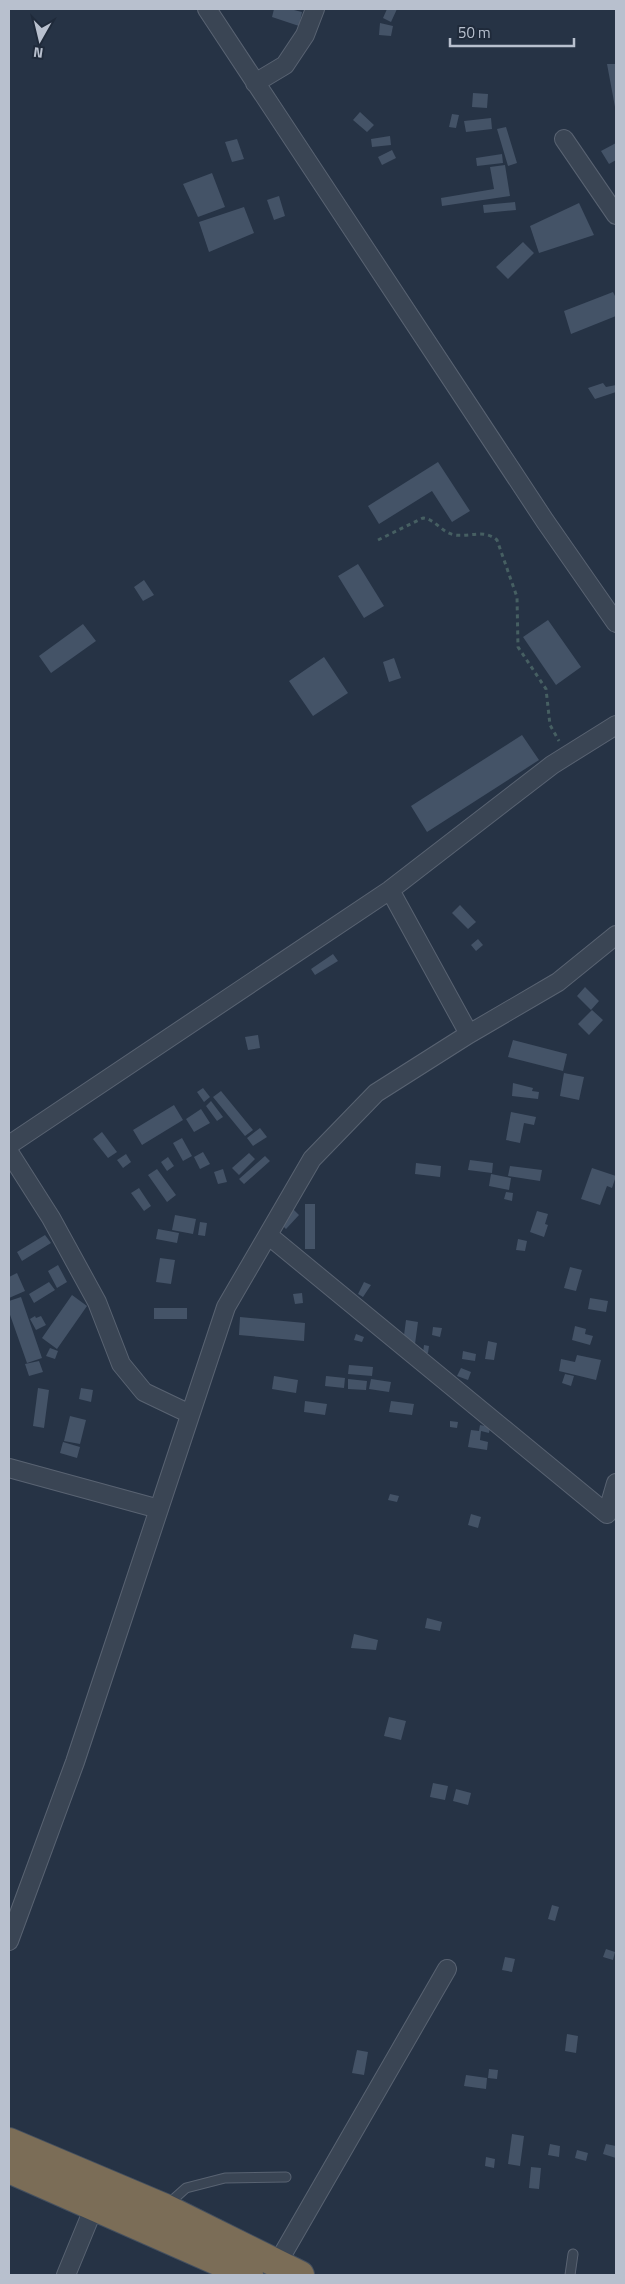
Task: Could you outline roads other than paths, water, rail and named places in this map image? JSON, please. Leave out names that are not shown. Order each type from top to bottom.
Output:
[{"type":"highway","points":[[9,2142],[165,2208],[289,2269]]},
{"type":"highway","points":[[9,2169],[249,2275]]},
{"type":"street","points":[[207,9],[545,521],[616,623]]},
{"type":"street","points":[[255,83],[285,65],[305,34],[315,9]]},
{"type":"street","points":[[564,139],[616,215]]},
{"type":"street","points":[[9,1144],[390,890],[567,754],[616,725]]},
{"type":"street","points":[[390,890],[469,1034]]},
{"type":"street","points":[[9,1941],[75,1762],[226,1307],[312,1159],[376,1093],[469,1034],[558,982],[616,935]]},
{"type":"street","points":[[9,1152],[51,1218],[97,1302],[121,1364],[144,1392],[190,1414]]},
{"type":"street","points":[[268,1235],[607,1514],[616,1483]]},
{"type":"street","points":[[9,1468],[159,1509]]},
{"type":"street","points":[[289,2269],[447,1969]]},
{"type":"street","points":[[66,2275],[94,2207]]},
{"type":"lane","points":[[165,2208],[186,2188],[225,2178],[286,2177]]},
{"type":"lane","points":[[570,2275],[573,2254]]}]
